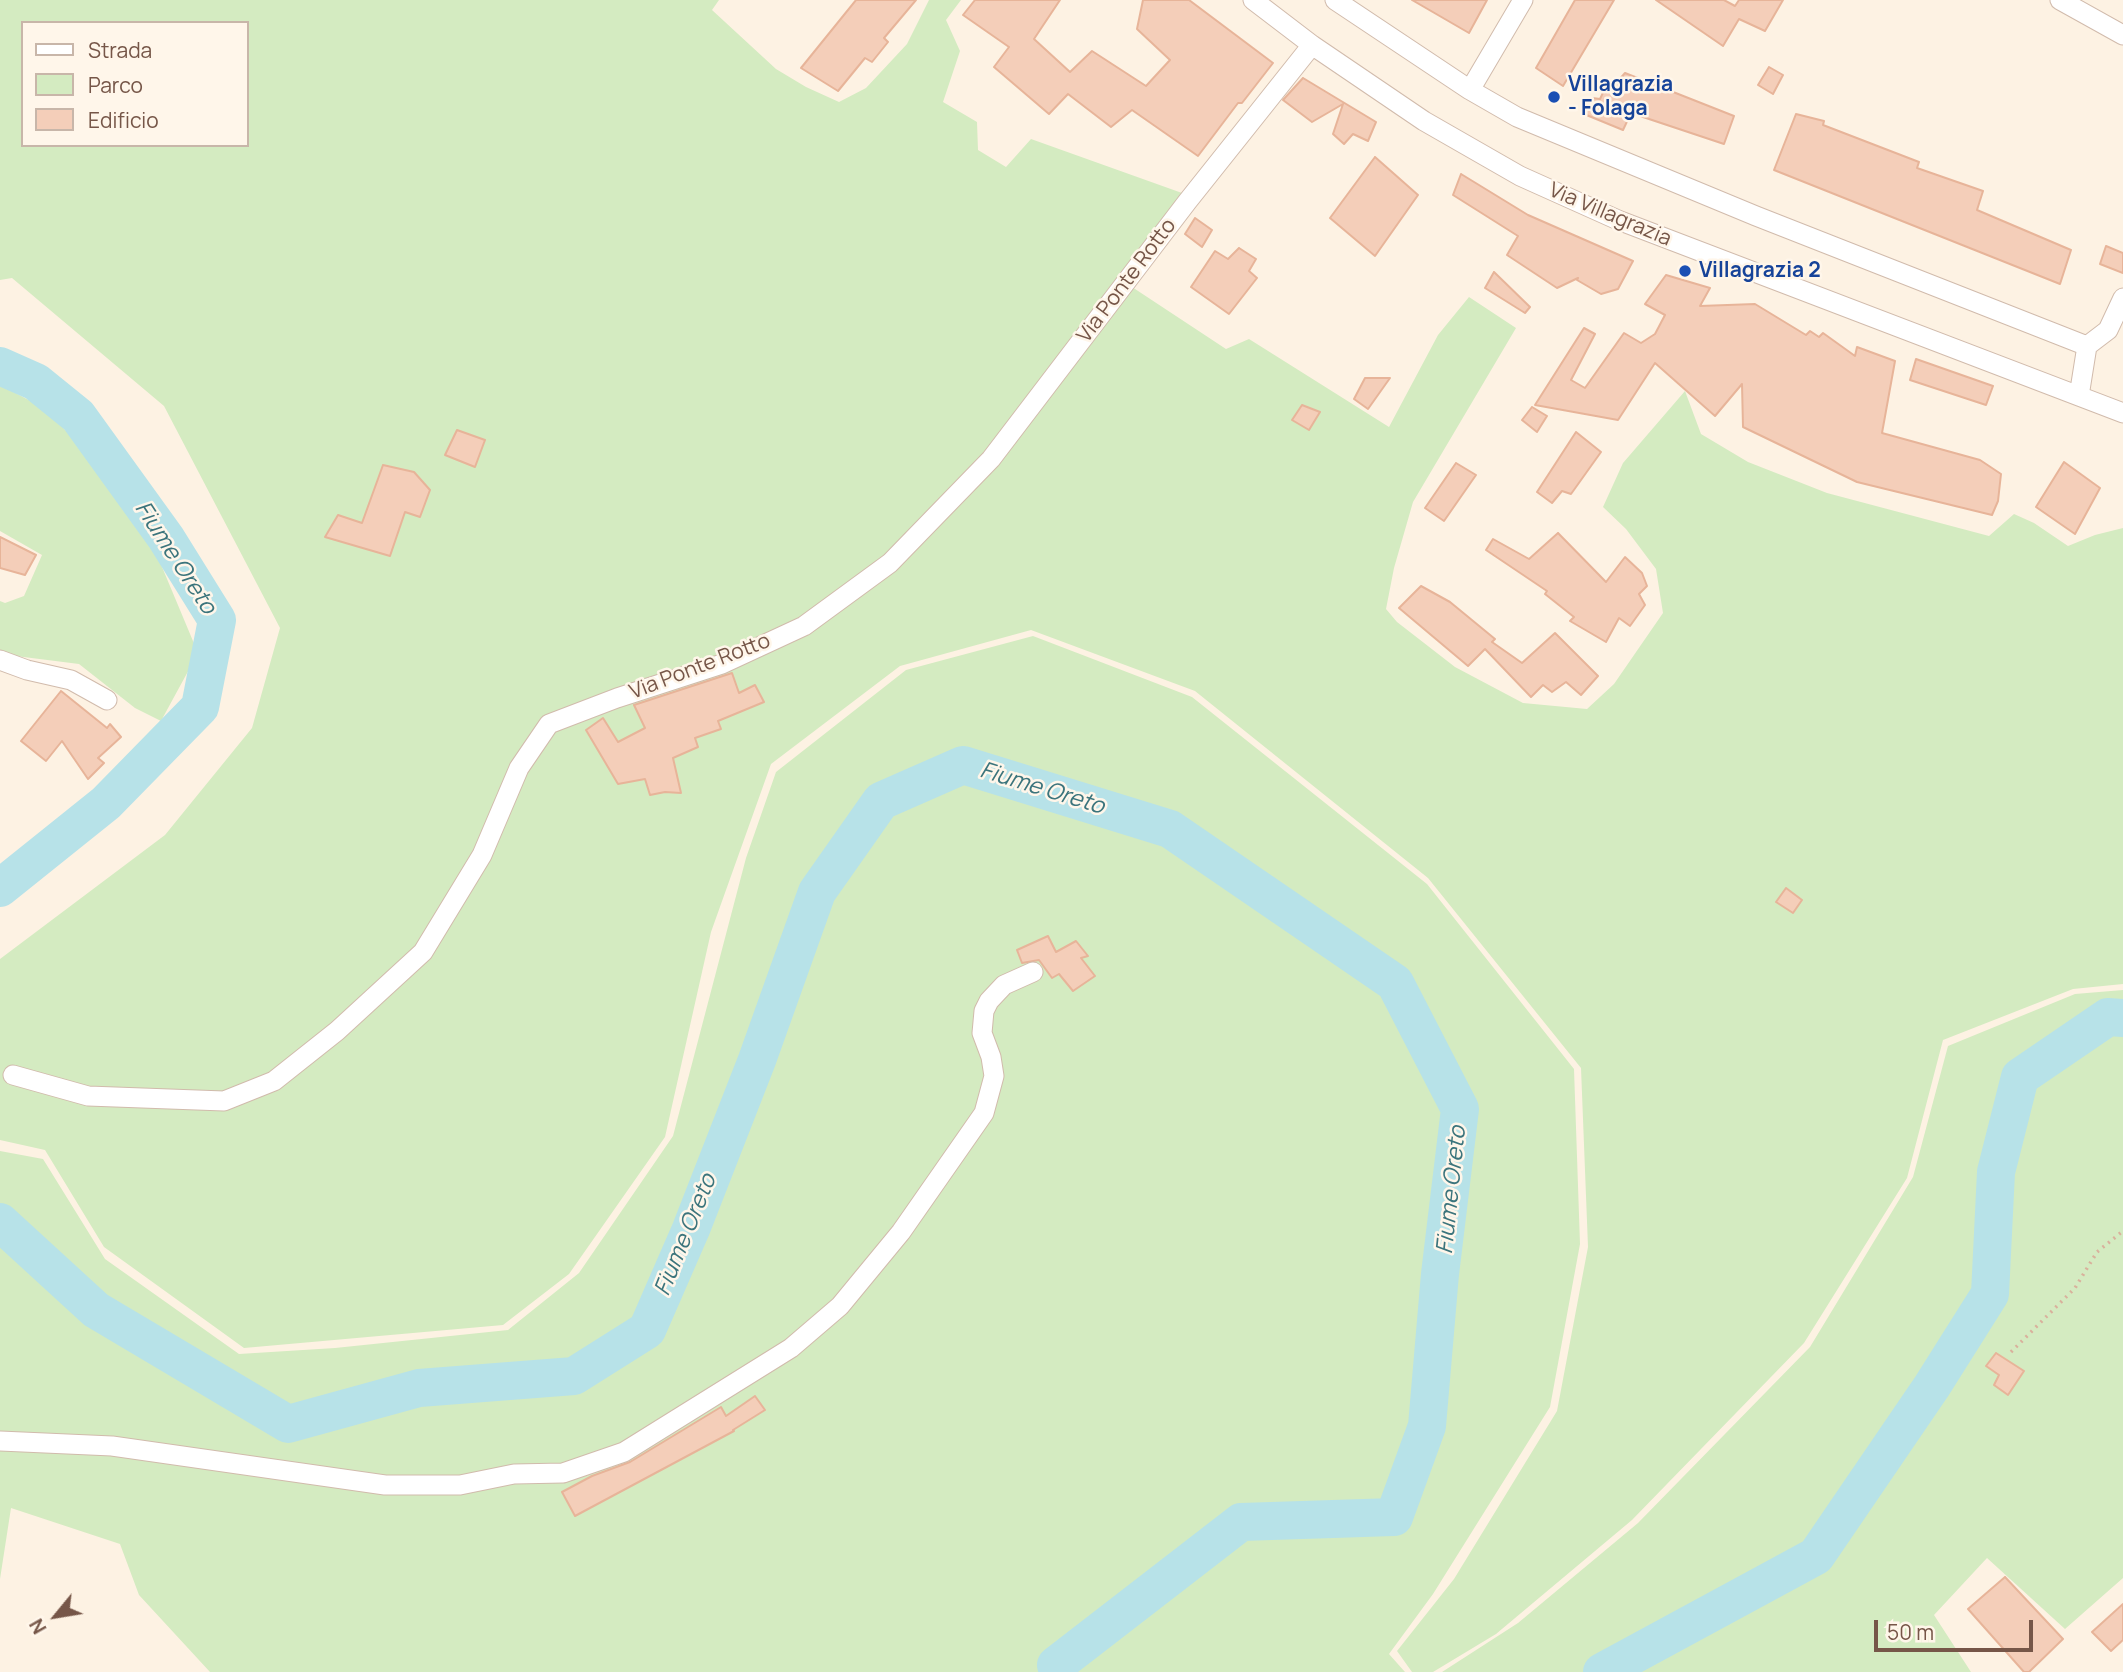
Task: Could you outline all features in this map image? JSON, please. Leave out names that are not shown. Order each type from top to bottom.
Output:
[{"type":"street","name":"Via Villagrazia","points":[[1253,0],[1312,45],[1424,121],[1520,176],[1618,220],[2123,413]]},
{"type":"street","points":[[1470,90],[1523,0]]},
{"type":"street","points":[[2060,0],[2123,35]]},
{"type":"street","points":[[1345,3],[1470,90],[1517,117],[1756,216],[2087,345]]},
{"type":"street","name":"Via Ponte Rotto","points":[[13,1075],[88,1096],[224,1101],[274,1081],[337,1031],[423,952],[482,855],[519,768],[549,724],[617,698],[722,664],[804,626],[890,563],[991,459],[1179,213],[1312,45]]},
{"type":"street","points":[[2079,396],[2087,345],[2108,330],[2123,298]]},
{"type":"street","points":[[0,660],[27,670],[71,680],[107,700]]},
{"type":"street","points":[[0,1441],[111,1446],[385,1485],[460,1485],[513,1475],[563,1473],[624,1452],[791,1348],[840,1306],[901,1232],[984,1113],[995,1076],[982,1033],[984,1011],[1004,985],[1033,972]]},
{"type":"path","points":[[2011,1352],[2075,1288],[2097,1252],[2123,1231]]},
{"type":"green space","points":[[0,0],[719,0],[712,10],[776,69],[839,102],[866,88],[907,44],[929,0],[961,0],[946,20],[960,51],[943,102],[977,122],[978,150],[1006,167],[1031,139],[1182,193],[1132,287],[1226,349],[1249,339],[1389,427],[1438,335],[1469,297],[1516,328],[1413,502],[1394,568],[1386,609],[1397,622],[1455,667],[1523,703],[1587,709],[1614,684],[1663,613],[1656,569],[1626,529],[1603,507],[1623,463],[1685,391],[1701,434],[1748,462],[1827,493],[1989,536],[2014,514],[2034,523],[2068,546],[2123,528],[2123,984],[2073,989],[1943,1040],[1907,1178],[1804,1343],[1632,1520],[1496,1634],[1433,1672],[1412,1672],[1397,1651],[1454,1579],[1557,1411],[1588,1247],[1581,1068],[1428,878],[1195,691],[1031,630],[900,666],[771,764],[711,932],[665,1137],[569,1274],[503,1325],[244,1348],[104,1247],[45,1150],[0,1140],[0,959],[165,835],[252,728],[280,628],[164,406],[12,278],[0,280]]},
{"type":"green space","points":[[0,385],[46,409],[100,468],[157,555],[198,653],[161,721],[135,708],[79,664],[0,654],[0,601],[5,603],[24,596],[42,555],[0,531]]},
{"type":"green space","points":[[1033,636],[1192,697],[1427,884],[1574,1069],[1580,1244],[1550,1407],[1433,1594],[1389,1654],[1405,1672],[210,1672],[139,1595],[120,1544],[11,1508],[0,1579],[0,1151],[43,1159],[105,1259],[239,1354],[335,1348],[508,1330],[579,1273],[673,1136],[746,858],[776,772],[906,670]]},
{"type":"green space","points":[[2123,990],[2123,1578],[2065,1629],[1987,1558],[1934,1615],[1971,1672],[1442,1672],[1518,1623],[1638,1523],[1810,1347],[1913,1177],[1948,1046],[2075,994]]},
{"type":"building","points":[[856,0],[916,0],[884,38],[888,42],[872,62],[865,58],[838,91],[801,68]]},
{"type":"building","points":[[975,0],[1060,0],[1034,39],[1070,72],[1092,51],[1146,86],[1170,60],[1137,29],[1143,0],[1189,0],[1273,63],[1242,103],[1238,103],[1198,156],[1132,110],[1111,127],[1068,94],[1049,114],[994,67],[1009,47],[963,15]]},
{"type":"building","points":[[1412,0],[1487,0],[1469,33]]},
{"type":"building","points":[[1575,0],[1614,0],[1563,86],[1536,68]]},
{"type":"building","points":[[1656,0],[1724,0],[1735,6],[1739,0],[1783,0],[1765,31],[1739,19],[1723,46]]},
{"type":"building","points":[[1769,67],[1783,75],[1773,94],[1758,85]]},
{"type":"building","points":[[1625,73],[1734,116],[1724,144],[1631,113],[1623,130],[1584,114],[1592,98],[1600,99],[1609,80],[1617,82]]},
{"type":"building","points":[[1303,78],[1376,122],[1368,141],[1353,134],[1344,144],[1333,134],[1343,104],[1312,122],[1283,100]]},
{"type":"building","points":[[1796,114],[1824,121],[1823,125],[1919,162],[1917,168],[1983,191],[1977,210],[2071,250],[2060,284],[1774,170]]},
{"type":"building","points":[[1375,157],[1418,195],[1375,256],[1330,218]]},
{"type":"building","points":[[1461,174],[1528,215],[1633,261],[1618,289],[1601,294],[1577,280],[1578,278],[1557,288],[1507,255],[1518,236],[1453,195]]},
{"type":"building","points":[[1195,218],[1212,230],[1202,247],[1185,234]]},
{"type":"building","points":[[2106,246],[2123,253],[2123,273],[2100,264]]},
{"type":"building","points":[[1239,248],[1256,259],[1249,271],[1257,278],[1229,314],[1191,287],[1215,251],[1228,259]]},
{"type":"building","points":[[1494,272],[1530,307],[1525,313],[1485,288]]},
{"type":"building","points":[[1666,275],[1710,288],[1700,306],[1755,304],[1806,335],[1810,331],[1819,337],[1823,333],[1855,356],[1857,347],[1895,361],[1882,433],[1980,460],[2001,474],[1998,501],[1992,515],[1857,482],[1743,427],[1742,384],[1715,416],[1655,363],[1618,420],[1535,405],[1584,328],[1595,334],[1571,380],[1585,388],[1624,333],[1641,343],[1655,334],[1665,315],[1645,304]]},
{"type":"building","points":[[1916,359],[1993,386],[1986,405],[1910,380]]},
{"type":"building","points":[[1365,378],[1390,378],[1368,409],[1354,399]]},
{"type":"building","points":[[1302,405],[1320,412],[1309,430],[1292,420]]},
{"type":"building","points":[[1532,407],[1547,416],[1537,432],[1522,420]]},
{"type":"building","points":[[457,430],[485,440],[475,467],[445,455]]},
{"type":"building","points":[[1576,432],[1601,452],[1571,494],[1562,491],[1552,503],[1537,492]]},
{"type":"building","points":[[2064,462],[2100,488],[2075,534],[2036,507]]},
{"type":"building","points":[[1456,463],[1476,475],[1444,521],[1425,508]]},
{"type":"building","points":[[383,465],[414,472],[430,490],[420,517],[405,512],[390,556],[325,537],[338,515],[362,523]]},
{"type":"building","points":[[1558,533],[1606,582],[1625,557],[1642,573],[1647,586],[1639,594],[1645,605],[1630,626],[1619,618],[1606,642],[1570,621],[1574,617],[1545,594],[1547,591],[1486,550],[1493,539],[1529,559]]},
{"type":"building","points":[[0,537],[36,555],[25,575],[0,568]]},
{"type":"building","points":[[1421,586],[1450,602],[1495,639],[1492,642],[1522,663],[1555,633],[1598,676],[1581,695],[1566,682],[1552,692],[1543,685],[1531,697],[1485,649],[1468,666],[1399,608]]},
{"type":"building","points":[[732,673],[739,693],[755,685],[764,702],[718,721],[721,729],[695,738],[698,747],[673,758],[681,793],[650,795],[645,779],[618,784],[586,730],[603,718],[618,742],[645,728],[634,705]]},
{"type":"building","points":[[61,691],[107,728],[110,724],[121,737],[98,758],[104,763],[88,779],[62,741],[46,761],[21,741]]},
{"type":"building","points":[[1786,888],[1802,900],[1793,913],[1776,902]]},
{"type":"building","points":[[1048,936],[1056,952],[1076,941],[1088,956],[1081,958],[1095,976],[1073,991],[1059,974],[1052,978],[1039,960],[1022,963],[1017,950]]},
{"type":"building","points":[[1996,1353],[2024,1371],[2008,1395],[1994,1385],[1999,1375],[1986,1366]]},
{"type":"building","points":[[755,1396],[765,1410],[734,1431],[575,1516],[562,1492],[592,1476],[630,1462],[721,1407],[726,1416]]},
{"type":"building","points":[[2005,1577],[2063,1639],[2029,1672],[2024,1672],[1968,1609]]},
{"type":"building","points":[[2123,1604],[2123,1640],[2111,1651],[2092,1632]]},
{"type":"waterway","name":"Fiume Oreto","points":[[0,366],[36,382],[78,416],[166,538],[217,620],[200,707],[106,803],[0,888]]},
{"type":"waterway","name":"Fiume Oreto","points":[[0,1222],[96,1310],[288,1424],[419,1388],[574,1376],[647,1330],[691,1229],[757,1060],[817,892],[881,801],[963,765],[1170,829],[1395,983],[1460,1109],[1440,1274],[1427,1426],[1394,1517],[1241,1522],[1056,1665],[1058,1672]]},
{"type":"waterway","name":"Fiume Oreto","points":[[1602,1672],[1816,1556],[1932,1386],[1990,1294],[1996,1172],[2020,1077],[2108,1017],[2123,1018]]},
{"type":"place","name":"Villagrazia - Folaga","points":[[1554,97]]},
{"type":"place","name":"Villagrazia 2","points":[[1685,271]]}]
